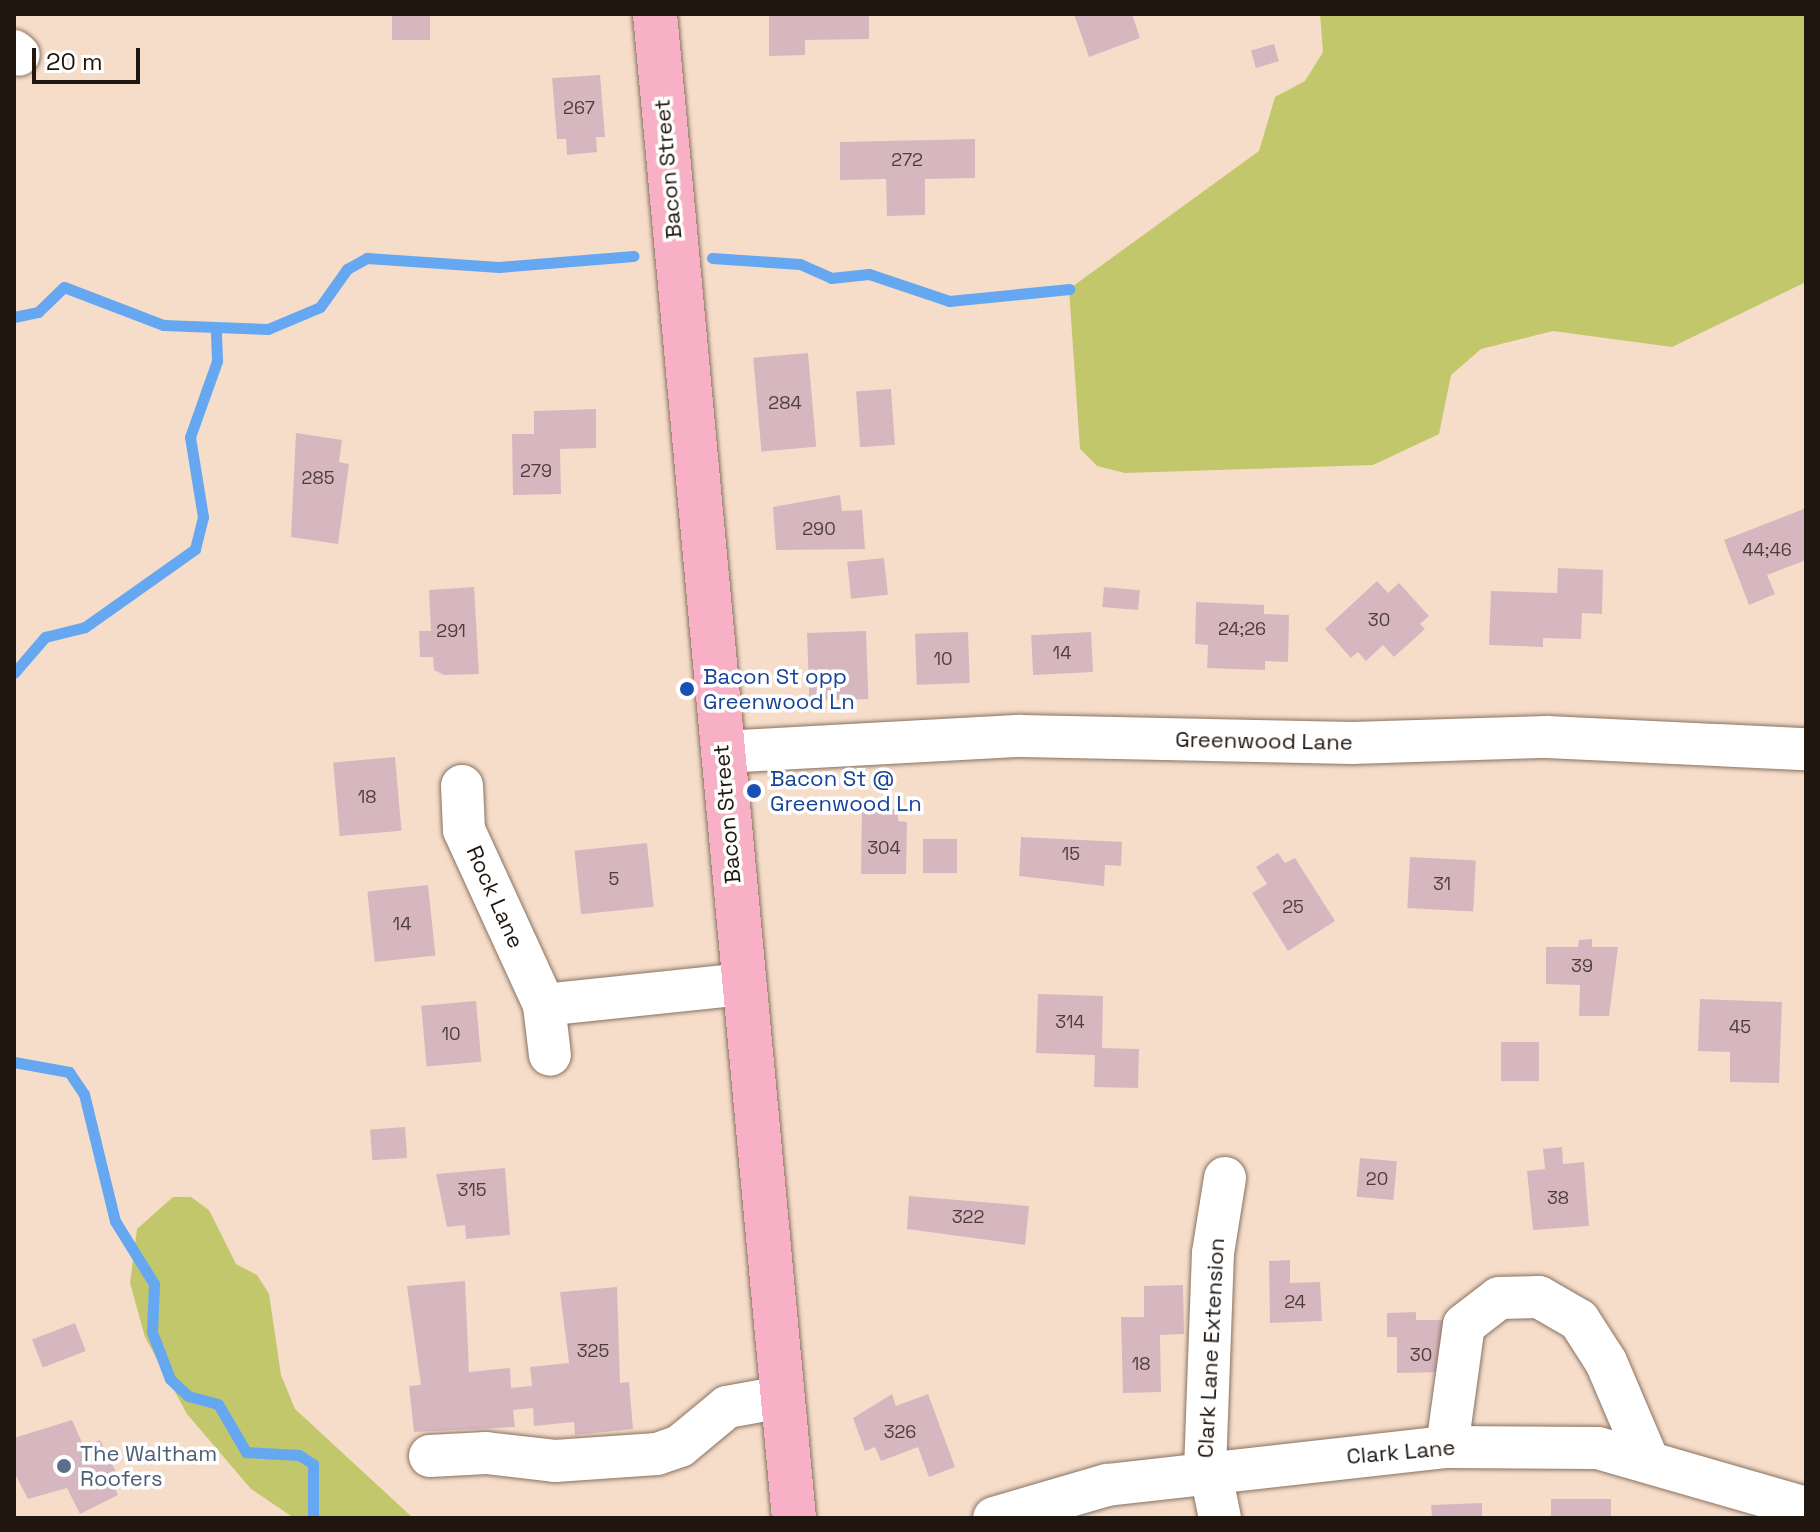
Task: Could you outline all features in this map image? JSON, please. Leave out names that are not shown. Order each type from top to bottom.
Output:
[{"type":"main road","name":"Bacon Street","points":[[655,14],[794,1518]]},
{"type":"street","name":"Greenwood Lane","points":[[722,752],[1021,736],[1352,743],[1547,737],[1806,749]]},
{"type":"street","name":"Rock Lane","points":[[462,786],[464,830],[544,1005],[550,1055]]},
{"type":"street","points":[[544,1005],[743,984]]},
{"type":"street","name":"Clark Lane Extension","points":[[1220,1518],[1207,1470],[1213,1253],[1225,1178]]},
{"type":"street","points":[[1447,1447],[1464,1325],[1499,1298],[1539,1297],[1579,1320],[1606,1362],[1647,1458]]},
{"type":"street","points":[[430,1456],[486,1453],[563,1461],[657,1454],[680,1446],[727,1407],[782,1397]]},
{"type":"street","name":"Clark Lane","points":[[994,1518],[1107,1485],[1207,1470],[1447,1447],[1598,1448],[1647,1458],[1806,1508]]},
{"type":"green space","points":[[1320,14],[1806,14],[1806,282],[1672,347],[1553,331],[1481,349],[1451,375],[1439,434],[1373,465],[1125,473],[1097,466],[1080,449],[1069,289],[1259,151],[1275,97],[1305,81],[1323,52]]},
{"type":"green space","points":[[173,1197],[191,1197],[209,1210],[236,1264],[257,1275],[269,1294],[281,1375],[295,1409],[413,1518],[294,1518],[251,1489],[187,1414],[145,1337],[130,1283],[137,1229]]},
{"type":"building","points":[[392,14],[430,14],[430,40],[392,40]]},
{"type":"building","points":[[769,14],[869,14],[869,39],[805,40],[805,55],[769,56]]},
{"type":"building","points":[[1074,14],[1132,14],[1140,38],[1089,57]]},
{"type":"building","points":[[1274,44],[1279,61],[1256,68],[1251,51]]},
{"type":"building","points":[[600,75],[605,137],[596,137],[597,152],[567,155],[566,139],[557,139],[552,78]]},
{"type":"building","points":[[975,139],[975,178],[925,179],[925,215],[887,216],[886,179],[840,180],[840,142]]},
{"type":"building","points":[[808,353],[816,447],[761,451],[753,358]]},
{"type":"building","points":[[891,389],[895,445],[860,447],[856,391]]},
{"type":"building","points":[[596,409],[596,448],[560,449],[561,494],[513,495],[512,434],[534,434],[534,411]]},
{"type":"building","points":[[296,433],[342,440],[339,462],[349,464],[338,544],[291,537]]},
{"type":"building","points":[[840,495],[842,511],[862,510],[865,549],[776,550],[773,507]]},
{"type":"building","points":[[1806,508],[1806,560],[1767,575],[1775,594],[1749,605],[1724,540]]},
{"type":"building","points":[[884,558],[888,595],[851,599],[847,562]]},
{"type":"building","points":[[1558,568],[1603,570],[1602,614],[1582,613],[1581,639],[1543,638],[1543,647],[1489,645],[1491,591],[1557,593]]},
{"type":"building","points":[[1377,581],[1388,593],[1399,583],[1429,616],[1420,624],[1425,629],[1394,657],[1383,645],[1366,661],[1358,652],[1351,658],[1325,629]]},
{"type":"building","points":[[474,587],[479,674],[444,675],[434,670],[433,657],[420,657],[419,631],[431,631],[429,590]]},
{"type":"building","points":[[1104,587],[1140,590],[1138,610],[1102,607]]},
{"type":"building","points":[[1196,602],[1264,605],[1264,614],[1289,615],[1288,662],[1265,661],[1265,670],[1207,668],[1208,645],[1195,644]]},
{"type":"building","points":[[866,631],[868,699],[809,701],[807,633]]},
{"type":"building","points":[[968,632],[970,683],[917,685],[915,634]]},
{"type":"building","points":[[1091,632],[1093,672],[1033,675],[1031,635]]},
{"type":"building","points":[[395,757],[401,831],[340,836],[333,762]]},
{"type":"building","points":[[862,808],[898,809],[898,821],[907,822],[906,874],[861,874]]},
{"type":"building","points":[[1021,837],[1122,842],[1121,866],[1105,865],[1104,886],[1019,876]]},
{"type":"building","points":[[923,839],[957,839],[957,873],[923,873]]},
{"type":"building","points":[[647,843],[654,907],[581,914],[574,851]]},
{"type":"building","points":[[1278,853],[1285,863],[1295,858],[1335,921],[1288,951],[1252,893],[1267,884],[1256,867]]},
{"type":"building","points":[[1410,857],[1476,860],[1473,911],[1407,908]]},
{"type":"building","points":[[428,885],[435,956],[375,962],[367,891]]},
{"type":"building","points":[[1592,939],[1592,947],[1618,947],[1609,1016],[1579,1016],[1580,985],[1546,984],[1546,947],[1578,947],[1579,940]]},
{"type":"building","points":[[1038,994],[1103,996],[1102,1048],[1139,1049],[1138,1088],[1094,1087],[1095,1055],[1036,1053]]},
{"type":"building","points":[[1700,999],[1782,1002],[1779,1083],[1730,1082],[1730,1052],[1698,1051]]},
{"type":"building","points":[[476,1001],[481,1062],[427,1067],[421,1006]]},
{"type":"building","points":[[1501,1042],[1539,1042],[1539,1081],[1501,1081]]},
{"type":"building","points":[[405,1127],[407,1158],[372,1160],[370,1129]]},
{"type":"building","points":[[1562,1147],[1563,1164],[1584,1162],[1589,1226],[1533,1230],[1527,1171],[1545,1169],[1543,1149]]},
{"type":"building","points":[[1360,1158],[1397,1161],[1393,1200],[1357,1197]]},
{"type":"building","points":[[505,1168],[510,1235],[466,1239],[465,1225],[447,1227],[436,1174]]},
{"type":"building","points":[[909,1196],[1029,1206],[1025,1245],[907,1229]]},
{"type":"building","points":[[1290,1260],[1290,1283],[1320,1282],[1322,1321],[1270,1323],[1269,1261]]},
{"type":"building","points":[[465,1281],[469,1372],[510,1368],[511,1388],[532,1386],[530,1367],[569,1363],[560,1292],[617,1287],[620,1383],[629,1382],[633,1429],[575,1435],[574,1422],[534,1426],[533,1408],[513,1410],[515,1427],[414,1432],[409,1386],[421,1385],[407,1286]]},
{"type":"building","points":[[1183,1285],[1184,1334],[1160,1335],[1161,1392],[1123,1393],[1121,1317],[1144,1317],[1144,1286]]},
{"type":"building","points":[[1416,1312],[1416,1320],[1445,1320],[1446,1372],[1397,1373],[1397,1337],[1387,1337],[1387,1313]]},
{"type":"building","points":[[75,1323],[86,1351],[43,1367],[32,1339]]},
{"type":"building","points":[[892,1394],[896,1406],[928,1394],[955,1467],[929,1477],[918,1447],[881,1461],[875,1447],[865,1451],[853,1418]]},
{"type":"building","points":[[72,1420],[84,1447],[100,1440],[119,1478],[112,1481],[118,1495],[80,1514],[67,1488],[28,1499],[14,1472],[14,1438]]},
{"type":"building","points":[[1551,1499],[1611,1499],[1611,1518],[1551,1518]]},
{"type":"building","points":[[1482,1503],[1482,1518],[1432,1518],[1431,1505]]},
{"type":"waterway","points":[[14,317],[38,312],[64,287],[163,325],[268,329],[320,307],[347,269],[367,258],[499,267],[634,256]]},
{"type":"waterway","points":[[712,258],[800,264],[831,278],[869,274],[949,301],[1069,289]]},
{"type":"waterway","points":[[14,673],[45,637],[85,627],[195,549],[203,517],[190,437],[217,361],[216,332]]},
{"type":"waterway","points":[[14,1062],[69,1072],[84,1094],[115,1221],[154,1284],[152,1332],[170,1379],[188,1396],[218,1404],[246,1452],[299,1455],[313,1464],[313,1518]]},
{"type":"place","name":"Bacon St opp Greenwood Ln","points":[[687,689]]},
{"type":"place","name":"Bacon St @ Greenwood Ln","points":[[754,791]]},
{"type":"place","name":"The Waltham Roofers","points":[[64,1466]]}]
